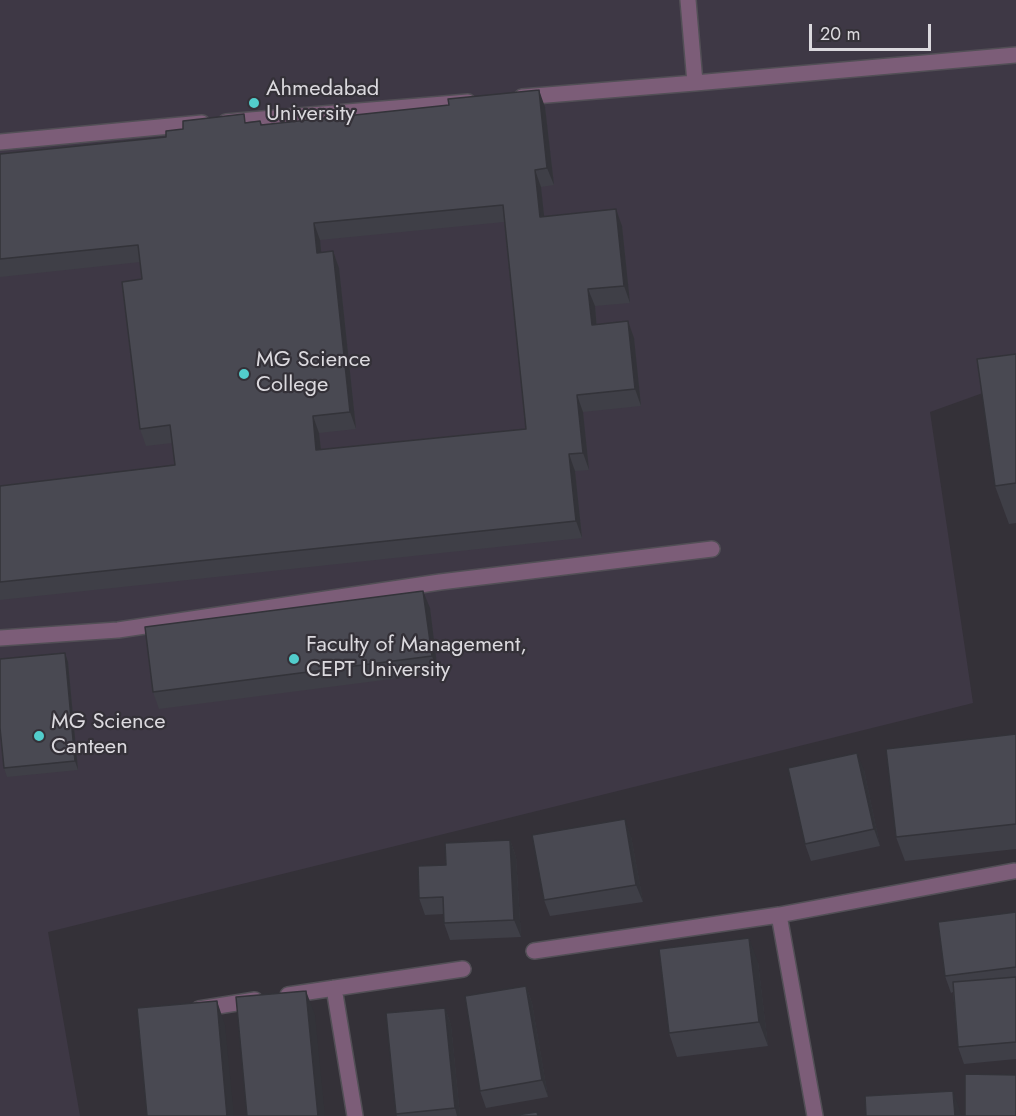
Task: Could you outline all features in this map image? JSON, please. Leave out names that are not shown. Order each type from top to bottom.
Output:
[{"type":"street","points":[[688,0],[695,83]]},
{"type":"street","points":[[504,99],[1016,55]]},
{"type":"street","points":[[0,142],[481,101]]},
{"type":"street","points":[[0,638],[118,630],[440,582],[712,549]]},
{"type":"street","points":[[534,951],[779,915],[1014,872]]},
{"type":"street","points":[[779,915],[815,1116]]},
{"type":"street","points":[[199,1009],[463,969]]},
{"type":"street","points":[[334,988],[355,1116]]},
{"type":"shaded area","points":[[0,0],[1016,0],[1016,381],[930,412],[973,703],[48,932],[80,1116],[0,1116]]},
{"type":"building","name":"MG Science College","points":[[539,90],[547,168],[535,170],[540,217],[616,209],[624,286],[588,289],[592,325],[628,321],[635,389],[577,395],[583,453],[569,454],[576,521],[0,582],[0,486],[175,465],[170,425],[140,429],[122,282],[142,279],[138,245],[0,259],[0,154],[166,137],[166,131],[183,129],[183,121],[244,114],[245,123],[260,121],[261,125],[449,105],[448,99]],"holes":[[[503,205],[526,429],[316,450],[313,416],[350,412],[333,251],[317,253],[314,223]]]},
{"type":"building","points":[[1016,354],[1016,483],[995,486],[977,359]]},
{"type":"building","name":"Faculty of Management, CEPT University","points":[[423,591],[432,656],[153,692],[145,627]]},
{"type":"building","name":"MG Science Canteen","points":[[65,653],[75,761],[4,768],[0,728],[0,659]]},
{"type":"building","points":[[1016,734],[1016,824],[896,837],[886,749]]},
{"type":"building","points":[[857,753],[874,829],[805,844],[788,768]]},
{"type":"building","points":[[625,819],[636,885],[544,900],[532,835]]},
{"type":"building","points":[[510,840],[514,920],[444,923],[443,897],[419,898],[418,866],[446,865],[445,843]]},
{"type":"building","points":[[1016,912],[1016,967],[945,976],[938,922]]},
{"type":"building","points":[[749,938],[759,1022],[669,1033],[659,949]]},
{"type":"building","points":[[1016,977],[1016,1042],[958,1047],[953,982]]},
{"type":"building","points":[[526,986],[542,1080],[480,1091],[465,996]]},
{"type":"building","points":[[306,991],[318,1116],[247,1116],[236,997]]},
{"type":"building","points":[[217,1001],[227,1116],[147,1116],[137,1008]]},
{"type":"building","points":[[445,1008],[455,1108],[396,1114],[386,1013]]},
{"type":"building","points":[[965,1074],[1016,1075],[1016,1116],[965,1116]]},
{"type":"building","points":[[953,1091],[955,1116],[866,1116],[865,1096]]},
{"type":"building","points":[[537,1112],[538,1116],[510,1116]]},
{"type":"place","name":"Ahmedabad University","points":[[254,103]]},
{"type":"place","name":"MG Science College","points":[[244,374]]},
{"type":"place","name":"Faculty of Management, CEPT University","points":[[294,659]]},
{"type":"place","name":"MG Science Canteen","points":[[39,736]]}]
